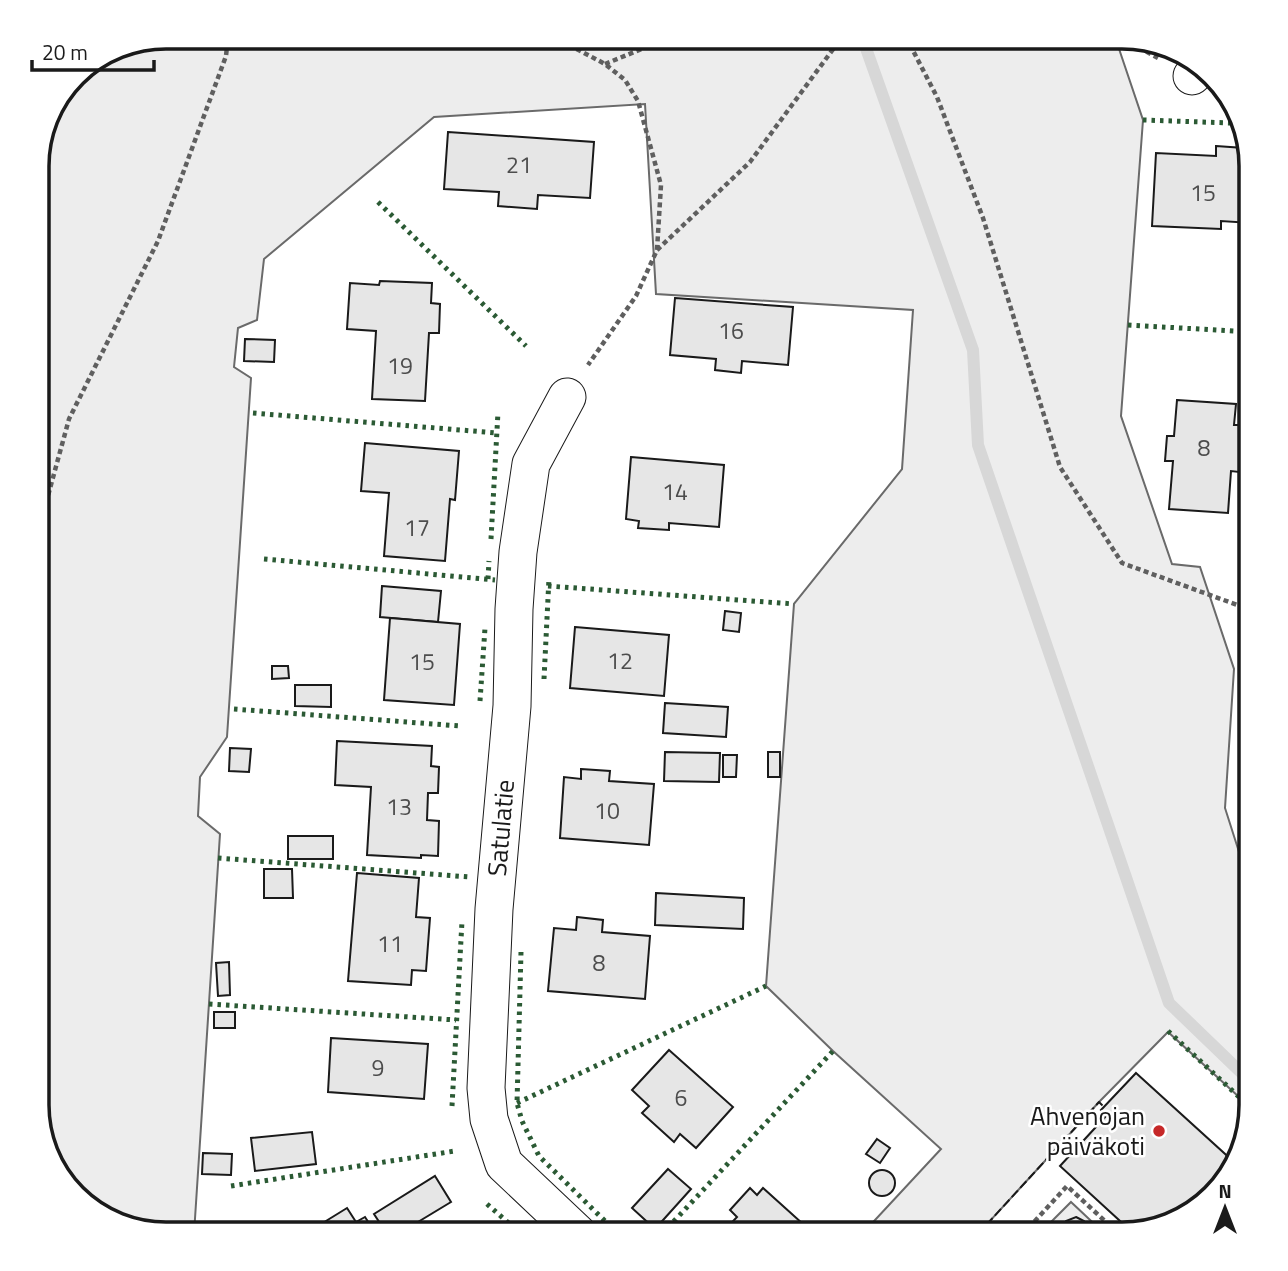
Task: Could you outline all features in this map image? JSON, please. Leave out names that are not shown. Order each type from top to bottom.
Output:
[{"type":"street","name":"Satulatie","points":[[565,1222],[504,1164],[489,1119],[486,1088],[494,909],[512,706],[518,552],[530,464],[567,397]]},
{"type":"path","points":[[49,488],[69,419],[158,241],[227,49]]},
{"type":"path","points":[[567,397],[636,296],[657,250],[661,185],[638,101],[625,80],[606,64],[577,49]]},
{"type":"path","points":[[606,64],[638,49]]},
{"type":"path","points":[[657,250],[750,162],[832,49]]},
{"type":"path","points":[[912,49],[937,97],[983,218],[1060,467],[1122,563],[1239,606]]},
{"type":"path","points":[[1152,53],[1182,66]]},
{"type":"path","points":[[1034,1222],[1067,1186],[1106,1222]]},
{"type":"shaded area","points":[[166,49],[1119,49],[1143,120],[1121,416],[1172,564],[1200,567],[1234,669],[1225,808],[1239,852],[1239,1097],[1168,1032],[1099,1102],[989,1222],[873,1222],[941,1149],[766,986],[794,604],[902,469],[913,310],[656,294],[645,104],[434,117],[264,259],[257,320],[238,328],[234,367],[251,378],[227,737],[200,777],[198,816],[220,834],[195,1222],[143,1220],[108,1206],[78,1182],[58,1150],[51,1128],[49,1105],[49,159],[61,114],[73,95],[89,78],[129,55]]},
{"type":"shaded area","points":[[1071,1202],[1092,1222],[1051,1222]]},
{"type":"building","points":[[448,132],[594,142],[590,198],[538,195],[537,209],[498,206],[499,192],[444,189]]},
{"type":"building","points":[[1216,146],[1237,148],[1239,222],[1221,221],[1221,229],[1152,226],[1156,153],[1216,156]]},
{"type":"building","points":[[380,281],[432,283],[431,303],[440,304],[439,333],[429,333],[425,401],[372,399],[376,331],[347,329],[350,283],[379,285]]},
{"type":"building","points":[[675,298],[793,307],[788,365],[742,361],[741,373],[715,370],[716,359],[670,355]]},
{"type":"building","points":[[245,339],[275,340],[274,362],[244,361]]},
{"type":"building","points":[[1177,400],[1236,404],[1234,425],[1239,425],[1239,472],[1231,471],[1228,513],[1169,509],[1173,461],[1165,461],[1167,436],[1174,436]]},
{"type":"building","points":[[365,443],[459,451],[455,500],[450,499],[445,561],[384,556],[389,493],[361,491]]},
{"type":"building","points":[[631,457],[724,465],[719,527],[669,523],[669,530],[638,528],[639,521],[626,519]]},
{"type":"building","points":[[382,586],[441,591],[438,622],[380,617]]},
{"type":"building","points":[[725,611],[741,613],[739,632],[723,630]]},
{"type":"building","points":[[390,618],[460,624],[454,705],[384,700]]},
{"type":"building","points":[[575,627],[669,635],[664,696],[570,688]]},
{"type":"building","points":[[272,666],[288,666],[289,678],[272,679]]},
{"type":"building","points":[[295,685],[331,685],[331,707],[295,706]]},
{"type":"building","points":[[665,703],[728,707],[726,737],[663,733]]},
{"type":"building","points":[[337,741],[432,746],[431,766],[439,767],[438,793],[428,793],[427,820],[439,821],[438,856],[421,855],[421,858],[367,855],[371,787],[335,785]]},
{"type":"building","points":[[230,748],[251,749],[249,772],[229,771]]},
{"type":"building","points":[[665,752],[720,753],[719,782],[664,781]]},
{"type":"building","points":[[768,752],[780,752],[780,777],[768,777]]},
{"type":"building","points":[[723,755],[737,755],[736,777],[723,777]]},
{"type":"building","points":[[581,769],[610,771],[609,781],[654,784],[649,845],[560,838],[564,777],[581,779]]},
{"type":"building","points":[[288,836],[333,836],[333,859],[288,859]]},
{"type":"building","points":[[264,869],[292,869],[293,898],[264,898]]},
{"type":"building","points":[[357,873],[419,878],[416,917],[430,918],[426,971],[412,970],[411,985],[348,981]]},
{"type":"building","points":[[656,893],[744,898],[743,929],[655,925]]},
{"type":"building","points":[[577,917],[603,920],[602,932],[650,936],[645,999],[548,991],[554,928],[576,930]]},
{"type":"building","points":[[229,962],[230,995],[218,996],[216,963]]},
{"type":"building","points":[[214,1012],[235,1012],[235,1028],[214,1028]]},
{"type":"building","points":[[331,1038],[428,1044],[424,1099],[328,1092]]},
{"type":"building","points":[[669,1050],[733,1107],[696,1148],[680,1134],[674,1142],[642,1113],[649,1106],[632,1090]]},
{"type":"building","points":[[1136,1073],[1227,1156],[1217,1173],[1190,1173],[1190,1200],[1187,1202],[1167,1213],[1145,1220],[1121,1222],[1060,1166],[1107,1115],[1101,1110]]},
{"type":"building","points":[[312,1132],[316,1164],[255,1171],[251,1138]]},
{"type":"building","points":[[877,1139],[890,1148],[880,1163],[866,1154]]},
{"type":"building","points":[[203,1153],[232,1154],[231,1175],[202,1174]]},
{"type":"building","points":[[668,1169],[691,1189],[661,1222],[647,1222],[632,1208]]},
{"type":"building","points":[[882,1170],[891,1174],[895,1183],[891,1192],[882,1196],[873,1192],[869,1183],[873,1174]]},
{"type":"building","points":[[435,1176],[451,1202],[418,1222],[379,1222],[374,1214]]},
{"type":"building","points":[[750,1188],[757,1195],[763,1188],[801,1222],[732,1222],[737,1217],[730,1210]]},
{"type":"building","points":[[347,1208],[356,1222],[324,1222]]},
{"type":"building","points":[[1076,1217],[1085,1222],[1066,1222]]},
{"type":"waterway","points":[[866,49],[973,350],[978,445],[1169,1003],[1239,1070]]},
{"type":"hedge","points":[[1143,120],[1231,123]]},
{"type":"hedge","points":[[378,202],[526,346]]},
{"type":"hedge","points":[[1128,325],[1239,331]]},
{"type":"hedge","points":[[491,539],[498,412]]},
{"type":"hedge","points":[[253,413],[497,433]]},
{"type":"hedge","points":[[264,559],[495,580]]},
{"type":"hedge","points":[[488,579],[489,561]]},
{"type":"hedge","points":[[544,679],[549,578]]},
{"type":"hedge","points":[[548,586],[794,604]]},
{"type":"hedge","points":[[480,701],[485,628]]},
{"type":"hedge","points":[[234,709],[460,726]]},
{"type":"hedge","points":[[218,858],[470,877]]},
{"type":"hedge","points":[[452,1106],[462,921]]},
{"type":"hedge","points":[[521,952],[517,1103],[522,1121],[539,1156],[606,1222]]},
{"type":"hedge","points":[[517,1103],[766,986]]},
{"type":"hedge","points":[[209,1004],[456,1020]]},
{"type":"hedge","points":[[1168,1031],[1239,1097]]},
{"type":"hedge","points":[[673,1222],[833,1051]]},
{"type":"hedge","points":[[231,1186],[455,1151]]},
{"type":"hedge","points":[[487,1204],[507,1222]]},
{"type":"fence","points":[[989,1222],[1099,1102],[1104,1107]]},
{"type":"place","name":"Ahvenojan päiväkoti","points":[[1159,1131]]}]
